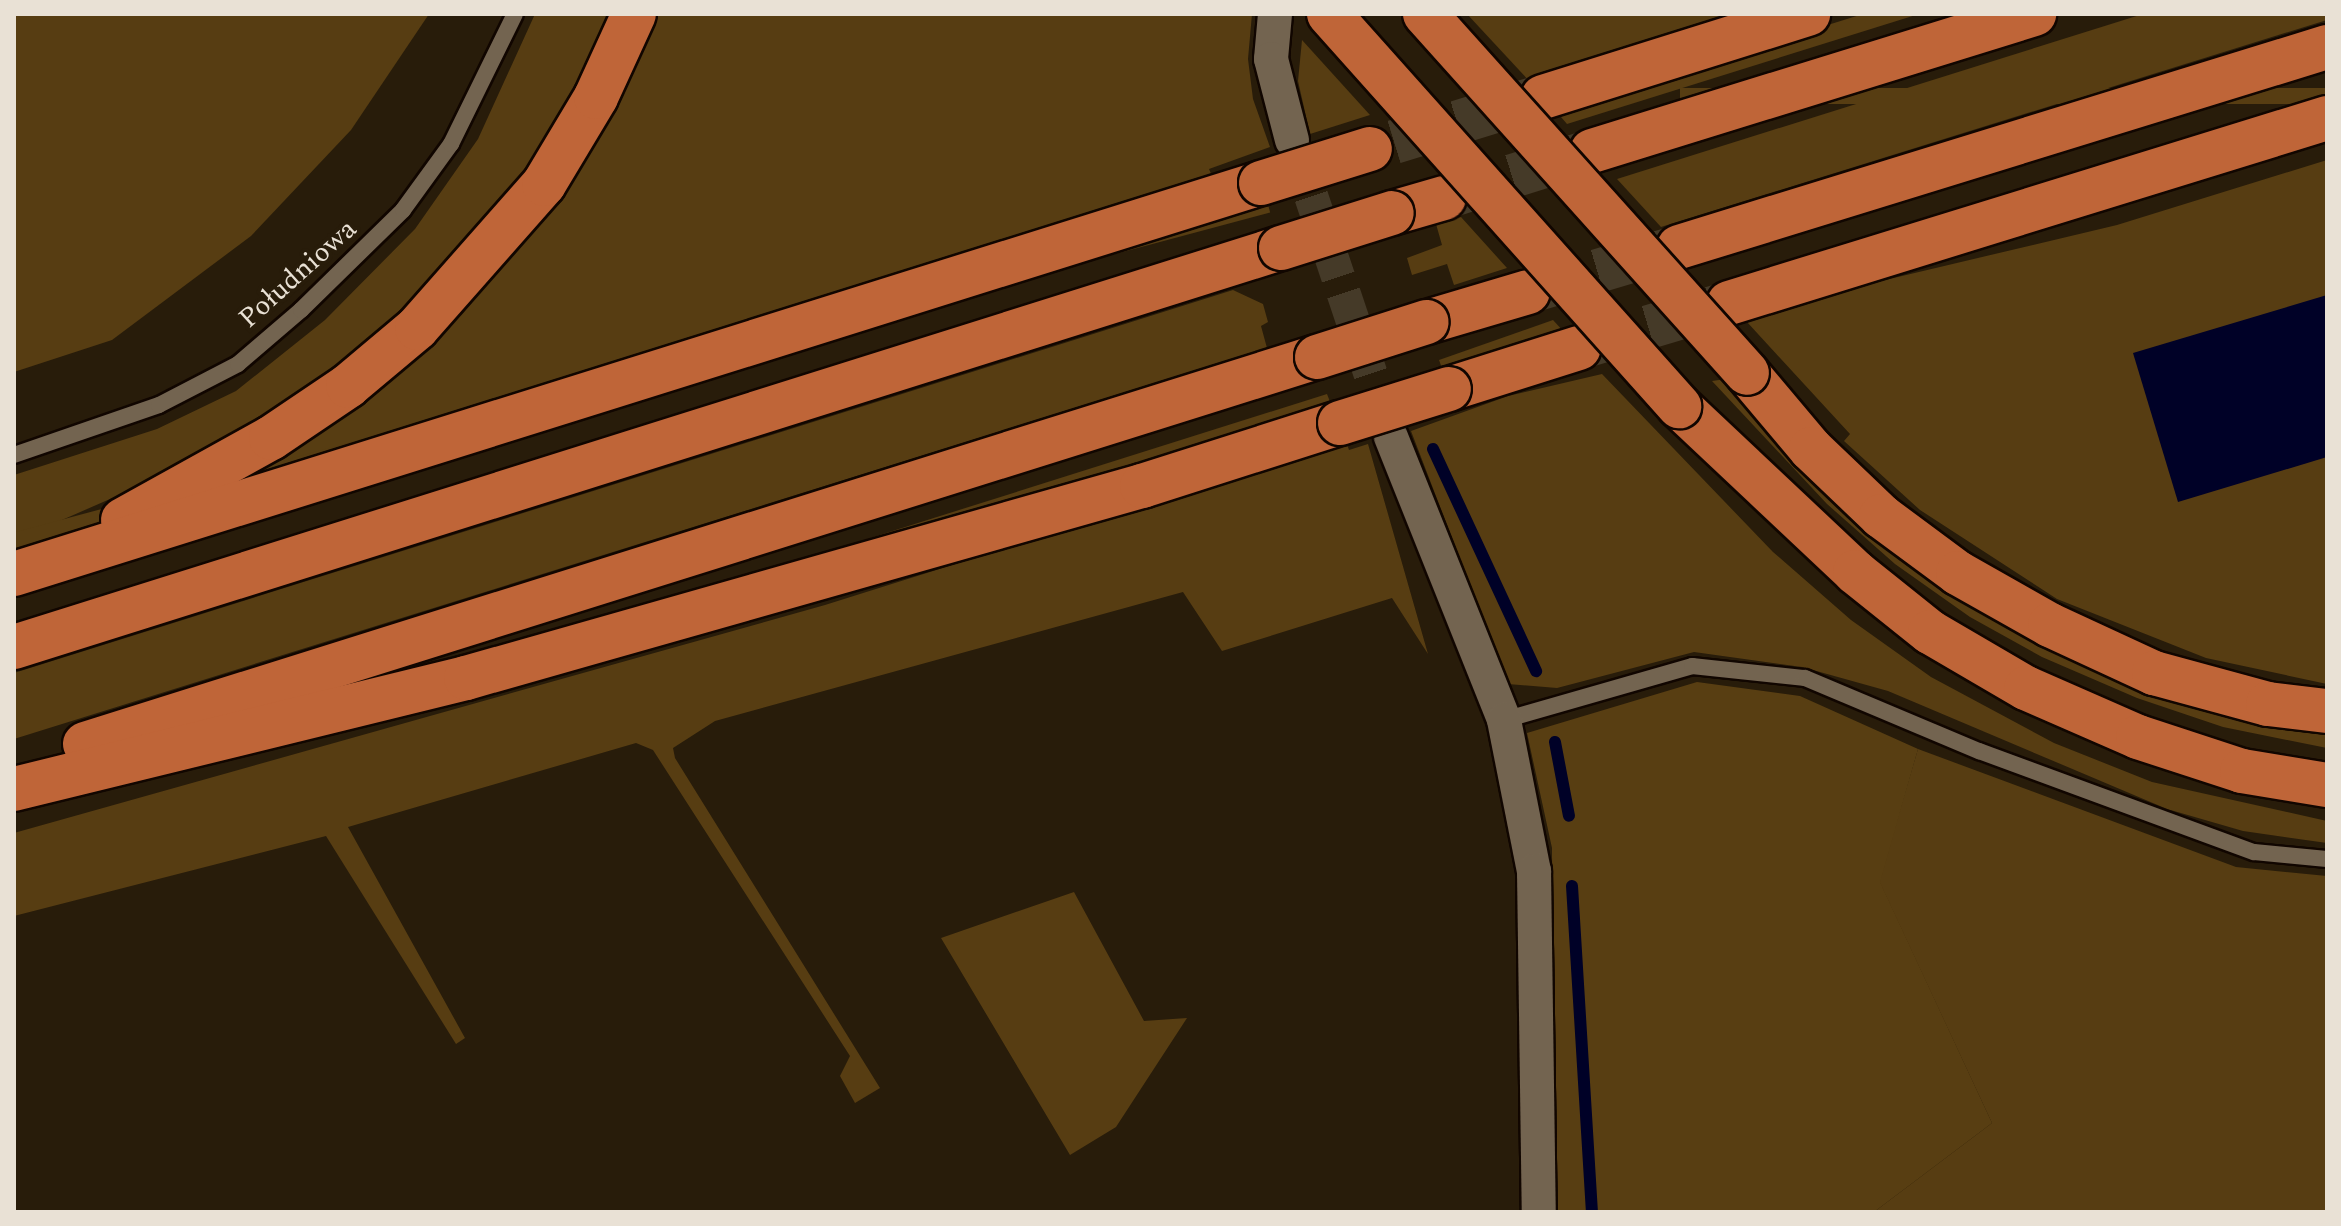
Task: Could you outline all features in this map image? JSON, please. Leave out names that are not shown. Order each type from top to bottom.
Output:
[{"type":"highway","points":[[29,569],[271,438],[348,386],[417,328],[544,184],[596,97],[634,14]]},
{"type":"highway","points":[[1329,14],[1679,406],[1855,572],[1930,632],[2026,688],[2138,737],[2227,766],[2327,785]]},
{"type":"highway","points":[[1425,14],[1821,459],[1881,516],[1958,573],[2050,625],[2154,673],[2268,704],[2327,711]]},
{"type":"highway","points":[[1543,97],[1808,14]]},
{"type":"highway","points":[[1592,151],[2034,14]]},
{"type":"highway","points":[[1679,247],[2327,47]]},
{"type":"highway","points":[[1729,303],[2327,118]]},
{"type":"highway","points":[[29,569],[1382,145]]},
{"type":"highway","points":[[14,647],[1444,198]]},
{"type":"highway","points":[[14,766],[1528,292]]},
{"type":"highway","points":[[14,789],[466,678],[1142,486],[1579,348]]},
{"type":"street","points":[[1275,14],[1271,59],[1292,140]]},
{"type":"street","points":[[1391,437],[1504,720],[1534,871],[1539,1212]]},
{"type":"lane","name":"Południowa","points":[[14,455],[159,405],[238,364],[301,310],[403,210],[451,144],[515,14]]},
{"type":"lane","points":[[1504,720],[1692,666],[1805,678],[1979,751],[2254,852],[2327,859]]},
{"type":"shaded area","points":[[14,14],[429,14],[351,130],[251,236],[112,340],[14,372]]},
{"type":"shaded area","points":[[535,14],[611,14],[592,61],[536,160],[454,269],[368,350],[278,415],[142,485],[14,541],[14,475],[157,429],[236,391],[325,320],[415,229],[478,139]]},
{"type":"shaded area","points":[[657,14],[1252,14],[1248,59],[1253,99],[1270,147],[1209,169],[1212,176],[300,465],[239,478],[377,392],[462,314],[542,220],[601,129]]},
{"type":"shaded area","points":[[1467,14],[1748,14],[1532,84]]},
{"type":"shaded area","points":[[1863,14],[1919,14],[1567,124],[1555,110]]},
{"type":"shaded area","points":[[2143,14],[2327,14],[2327,20],[1661,227],[1617,179]]},
{"type":"shaded area","points":[[1302,40],[1370,115],[1310,134],[1298,81]]},
{"type":"shaded area","points":[[1680,88],[2327,88],[2327,104],[1680,104]]},
{"type":"shaded area","points":[[2327,160],[2327,684],[2206,658],[2057,599],[1920,510],[1844,441],[1850,434],[1747,322],[1864,285],[2117,225]]},
{"type":"shaded area","points":[[1266,197],[1270,212],[14,549],[14,532]]},
{"type":"shaded area","points":[[1461,217],[1507,268],[1454,285],[1447,264],[1412,275],[1407,258],[1442,245],[1436,224]]},
{"type":"shaded area","points":[[1233,290],[1263,304],[1268,322],[1261,326],[1267,348],[14,739],[14,673]]},
{"type":"shaded area","points":[[1553,320],[1564,332],[1443,371],[1439,360]]},
{"type":"shaded area","points":[[1602,374],[1773,552],[1851,620],[1931,677],[2054,743],[2152,782],[2327,821],[2327,843],[2243,831],[2167,809],[1888,691],[1802,667],[1694,652],[1557,688],[1508,684],[1411,431],[1508,396]]},
{"type":"shaded area","points":[[1726,379],[1907,553],[2327,732],[2327,748],[2223,727],[2137,698],[2042,657],[1970,617],[1895,564],[1827,504],[1712,381]]},
{"type":"shaded area","points":[[1327,394],[1332,407],[1145,465],[791,563]]},
{"type":"shaded area","points":[[1346,441],[1349,450],[1368,444],[1428,654],[1392,598],[1222,651],[1183,592],[715,721],[673,748],[675,758],[880,1088],[855,1103],[840,1076],[850,1056],[653,750],[636,743],[348,827],[465,1038],[456,1044],[326,836],[14,916],[14,833],[825,605]]},
{"type":"shaded area","points":[[1697,682],[1800,696],[1918,749],[1880,882],[1992,1123],[1874,1212],[1553,1212],[1552,848],[1527,733]]},
{"type":"shaded area","points":[[1918,749],[2236,867],[2327,876],[2327,1212],[1874,1212],[1992,1123],[1879,881]]},
{"type":"shaded area","points":[[1074,892],[1144,1021],[1187,1018],[1116,1127],[1070,1155],[941,938]]},
{"type":"water","points":[[2327,295],[2327,457],[2178,502],[2133,353]]},
{"type":"waterway","points":[[1433,449],[1536,671]]},
{"type":"waterway","points":[[1555,742],[1569,816]]},
{"type":"waterway","points":[[1572,886],[1592,1212]]},
{"type":"tunnel","points":[[1394,142],[1540,97]]},
{"type":"tunnel","points":[[1295,148],[1390,432]]},
{"type":"tunnel","points":[[1449,196],[1592,151]]},
{"type":"tunnel","points":[[1534,290],[1675,248]]},
{"type":"tunnel","points":[[1585,346],[1726,304]]}]
